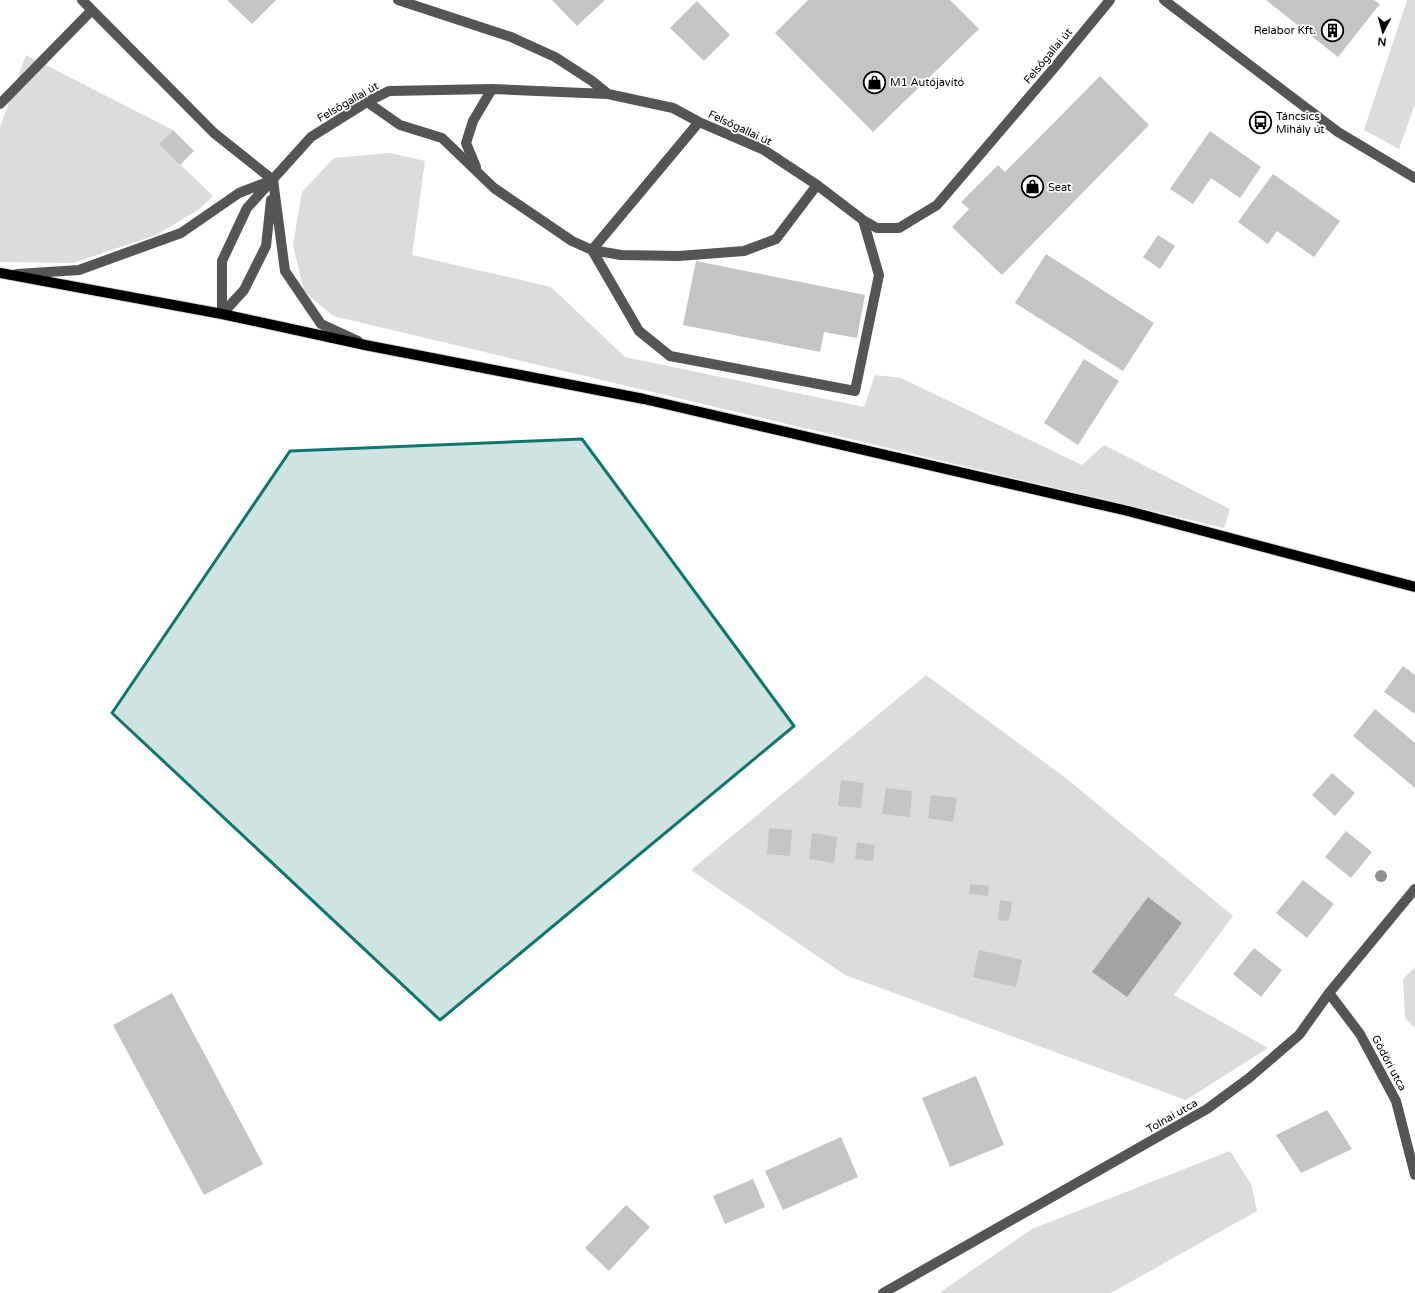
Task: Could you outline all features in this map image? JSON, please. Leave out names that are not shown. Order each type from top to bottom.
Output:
[{"type":"main road","points":[[0,272],[222,314],[644,399],[1128,511],[1415,588]]},
{"type":"street","points":[[82,0],[214,133],[273,180],[286,271],[321,324],[365,344]]},
{"type":"street","points":[[398,0],[511,37],[555,57],[592,81],[608,94]]},
{"type":"street","name":"Felsőgallai út","points":[[222,314],[222,261],[247,208],[311,137],[367,102],[389,92],[492,89],[608,94],[673,108],[700,122],[764,150],[817,185],[863,220],[877,228],[899,228],[937,205],[1110,0]]},
{"type":"street","points":[[1164,0],[1338,132],[1415,178]]},
{"type":"street","points":[[0,104],[92,10]]},
{"type":"street","points":[[477,170],[466,143],[473,121],[492,89]]},
{"type":"street","points":[[367,102],[400,125],[442,138],[494,188],[572,241],[592,250],[621,255],[679,256],[744,251],[776,239],[817,185]]},
{"type":"street","points":[[592,250],[700,122]]},
{"type":"street","points":[[10,274],[79,270],[86,268],[181,233],[239,193],[273,180]]},
{"type":"street","points":[[222,314],[244,290],[266,246],[273,180]]},
{"type":"street","points":[[592,250],[639,331],[670,356],[855,391],[880,275],[863,220]]},
{"type":"street","name":"Tolnai utca","points":[[883,1293],[1207,1109],[1249,1078],[1299,1035],[1329,993],[1415,889]]},
{"type":"street","name":"Gödöri utca","points":[[1329,993],[1360,1034],[1396,1101],[1415,1175]]},
{"type":"highlighted area","points":[[582,439],[794,726],[440,1020],[112,713],[290,451]]},
{"type":"shaded area","points":[[1407,0],[1415,0],[1415,104],[1399,149],[1364,130]]},
{"type":"shaded area","points":[[26,55],[173,130],[159,144],[213,196],[198,210],[156,235],[73,263],[0,262],[0,127]]},
{"type":"shaded area","points":[[390,153],[425,161],[412,255],[551,287],[625,357],[864,407],[875,375],[901,378],[1082,465],[1104,445],[1230,509],[1224,528],[333,316],[304,291],[293,245],[302,192],[334,158]]},
{"type":"shaded area","points":[[926,675],[1067,779],[1233,916],[1174,995],[1268,1048],[1186,1100],[845,975],[691,870]]},
{"type":"shaded area","points":[[1148,897],[1182,923],[1127,997],[1092,972]]},
{"type":"shaded area","points":[[1415,967],[1415,1028],[1405,1018],[1403,979]]},
{"type":"shaded area","points":[[1230,1151],[1251,1184],[1257,1211],[1111,1293],[939,1293],[1032,1229]]},
{"type":"building","points":[[227,0],[276,0],[252,24]]},
{"type":"building","points":[[552,0],[605,0],[577,26]]},
{"type":"building","name":"M1 Autójavító","points":[[808,0],[950,0],[979,29],[873,132],[775,33]]},
{"type":"building","name":"Relabor Kft.","points":[[1266,0],[1374,0],[1380,4],[1338,57]]},
{"type":"building","points":[[697,1],[730,35],[704,61],[670,28]]},
{"type":"building","name":"Seat","points":[[1100,76],[1149,125],[1002,275],[952,227],[969,209],[961,202],[998,165],[1005,172]]},
{"type":"building","points":[[173,130],[194,151],[180,165],[159,144]]},
{"type":"building","points":[[1210,131],[1261,167],[1240,198],[1211,178],[1193,204],[1170,189]]},
{"type":"building","points":[[1273,174],[1340,221],[1314,257],[1277,231],[1268,244],[1238,222]]},
{"type":"building","points":[[1158,235],[1175,246],[1160,269],[1143,257]]},
{"type":"building","points":[[1046,254],[1154,323],[1123,371],[1015,303]]},
{"type":"building","points":[[696,261],[865,295],[857,338],[824,332],[820,352],[683,325]]},
{"type":"building","points":[[1084,359],[1119,381],[1078,445],[1044,423]]},
{"type":"building","points":[[1403,666],[1415,675],[1415,714],[1384,692]]},
{"type":"building","points":[[1375,709],[1415,743],[1415,788],[1353,736]]},
{"type":"building","points":[[1332,773],[1355,793],[1335,816],[1312,795]]},
{"type":"building","points":[[841,780],[864,783],[861,808],[838,806]]},
{"type":"building","points":[[886,788],[912,791],[910,817],[882,814]]},
{"type":"building","points":[[931,795],[957,798],[953,822],[928,818]]},
{"type":"building","points":[[769,828],[792,830],[790,856],[767,854]]},
{"type":"building","points":[[1346,831],[1372,852],[1351,878],[1325,857]]},
{"type":"building","points":[[812,833],[837,837],[834,863],[809,859]]},
{"type":"building","points":[[857,842],[875,845],[873,861],[855,859]]},
{"type":"building","points":[[1303,880],[1334,904],[1307,938],[1276,913]]},
{"type":"building","points":[[970,884],[989,886],[988,896],[969,894]]},
{"type":"building","points":[[1000,900],[1012,902],[1009,921],[998,920]]},
{"type":"building","points":[[1254,948],[1282,970],[1261,997],[1233,974]]},
{"type":"building","points":[[979,950],[1022,960],[1016,987],[973,977]]},
{"type":"building","points":[[172,993],[263,1164],[204,1195],[113,1025]]},
{"type":"building","points":[[976,1076],[1004,1145],[950,1167],[922,1098]]},
{"type":"building","points":[[1327,1110],[1352,1149],[1301,1173],[1276,1135]]},
{"type":"building","points":[[841,1137],[858,1177],[783,1210],[765,1171]]},
{"type":"building","points":[[753,1179],[765,1207],[725,1224],[713,1196]]},
{"type":"building","points":[[626,1205],[650,1227],[609,1271],[585,1248]]},
{"type":"place","name":"Relabor Kft.","points":[[1332,30]]},
{"type":"place","name":"M1 Autójavító","points":[[874,82]]},
{"type":"place","name":"Táncsics Mihály út","points":[[1261,122]]},
{"type":"place","name":"Seat","points":[[1032,187]]}]
